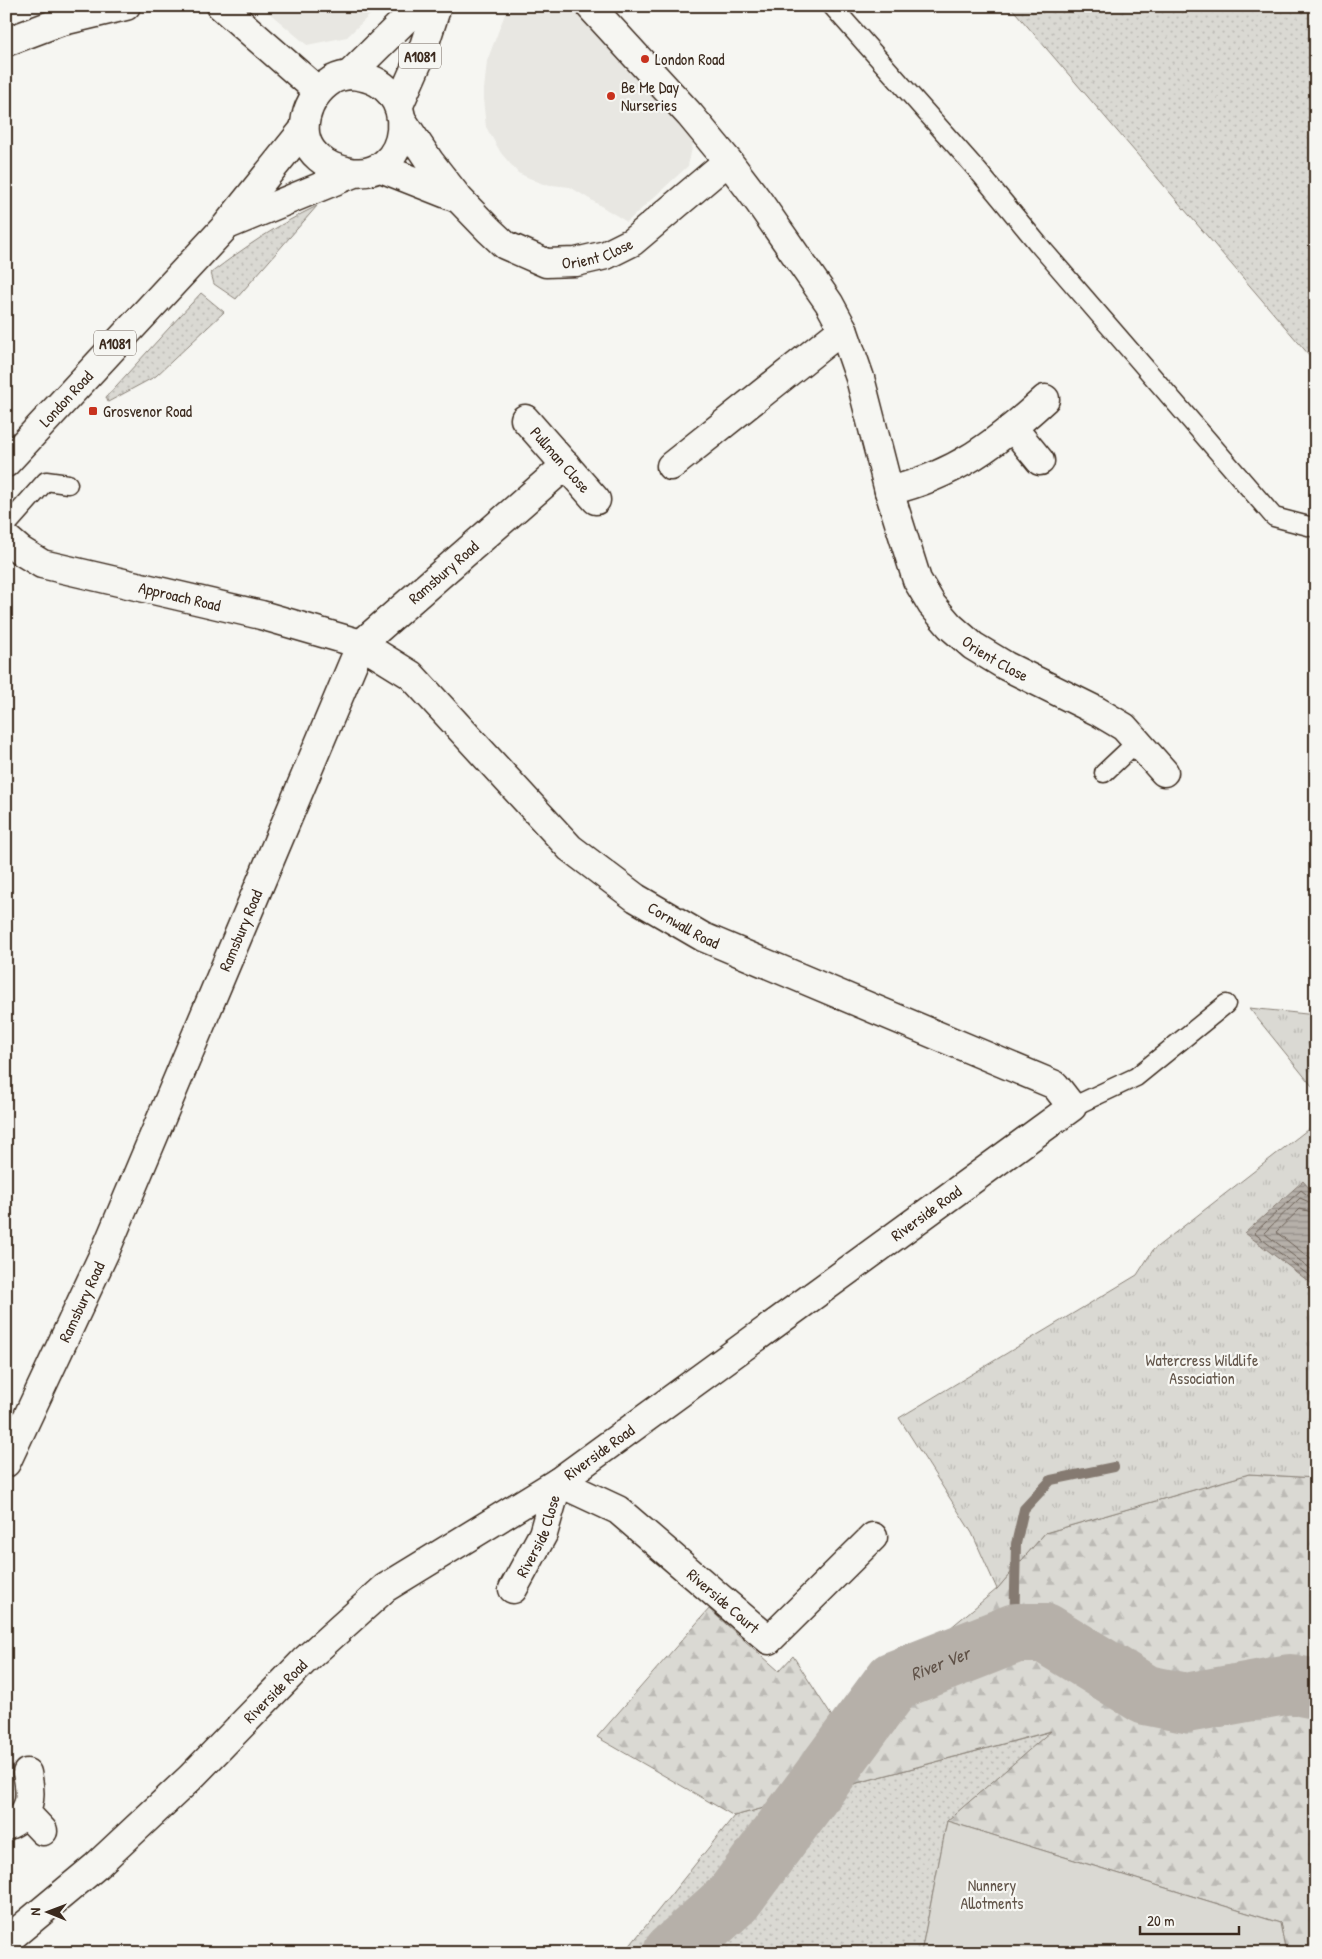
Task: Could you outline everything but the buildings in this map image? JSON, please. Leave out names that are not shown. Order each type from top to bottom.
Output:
[{"type":"street","points":[[6,42],[59,22],[126,6]]},
{"type":"street","points":[[221,6],[318,91]]},
{"type":"street","name":"London Road","points":[[354,173],[330,167],[317,157],[309,146],[304,129],[305,114],[318,91],[332,79],[349,75],[419,6]]},
{"type":"street","name":"A1081","points":[[381,168],[393,153],[401,137],[400,112],[437,6]]},
{"type":"street","name":"Orient Close","points":[[590,6],[690,115],[728,161],[759,202],[823,295],[843,329],[860,378],[889,491],[917,580],[932,605],[950,626],[973,646],[1006,666],[1097,711],[1124,727],[1164,772]]},
{"type":"street","name":"A1081","points":[[349,75],[362,76],[378,82],[389,90],[400,112]]},
{"type":"street","name":"Orient Close","points":[[400,112],[430,162],[459,198],[505,245],[546,263],[576,262],[606,255],[632,242],[728,161]]},
{"type":"street","name":"London Road","points":[[6,463],[226,226],[304,129]]},
{"type":"street","name":"London Road","points":[[226,226],[354,173],[381,168]]},
{"type":"street","name":"Orient Close","points":[[381,168],[459,198]]},
{"type":"street","points":[[671,466],[843,329]]},
{"type":"street","points":[[889,491],[917,484],[958,465],[1013,428],[1044,399]]},
{"type":"street","name":"Pullman Close","points":[[525,419],[596,500]]},
{"type":"street","points":[[1013,428],[1040,461]]},
{"type":"street","name":"Ramsbury Road","points":[[6,1463],[107,1248],[361,644],[566,465]]},
{"type":"street","name":"Approach Road","points":[[6,538],[42,564],[260,615],[361,644]]},
{"type":"street","name":"Cornwall Road","points":[[361,644],[411,675],[570,848],[636,898],[703,937],[1055,1085],[1072,1107]]},
{"type":"street","name":"Riverside Road","points":[[6,1941],[101,1861],[190,1778],[304,1661],[385,1588],[558,1482],[1072,1107]]},
{"type":"street","name":"Riverside Court","points":[[558,1482],[618,1510],[769,1640],[873,1537]]},
{"type":"street","name":"Riverside Close","points":[[513,1589],[543,1534],[558,1482]]},
{"type":"street","points":[[25,1823],[31,1793],[27,1773]]},
{"type":"lane","points":[[832,6],[978,171],[1039,245],[1274,518],[1316,528]]},
{"type":"lane","points":[[6,526],[46,481],[68,484]]},
{"type":"lane","points":[[1104,773],[1138,741]]},
{"type":"lane","name":"Riverside Road","points":[[1072,1107],[1136,1077],[1226,1004]]},
{"type":"shaded area","points":[[261,6],[379,6],[347,37],[307,45]]},
{"type":"shaded area","points":[[508,6],[578,6],[694,139],[688,166],[627,222],[570,187],[543,184],[518,173],[501,153],[486,127],[483,99],[487,61]]},
{"type":"green space","points":[[1010,6],[1316,6],[1316,363]]},
{"type":"green space","points":[[317,206],[236,299],[214,284],[211,273],[236,254],[288,221]]},
{"type":"green space","points":[[201,293],[224,312],[156,376],[108,402],[106,397]]},
{"type":"green space","points":[[1249,1008],[1316,1015],[1316,1091]]},
{"type":"green space","name":"Watercress Wildlife Association","points":[[1316,1123],[1316,1478],[1249,1474],[1045,1533],[997,1589],[972,1533],[899,1418],[1137,1275],[1153,1250]]},
{"type":"green space","points":[[1249,1474],[1316,1478],[1316,1953],[1286,1953],[1280,1923],[947,1821],[1051,1731],[734,1816],[597,1737],[709,1609],[779,1671],[793,1656],[836,1723],[997,1589],[1045,1533]]},
{"type":"green space","points":[[1052,1731],[947,1821],[921,1953],[624,1953],[734,1816]]},
{"type":"green space","name":"Nunnery Allotments","points":[[947,1821],[1280,1923],[1286,1953],[921,1953]]},
{"type":"water","points":[[1303,1181],[1316,1196],[1316,1287],[1245,1233]]},
{"type":"waterway","points":[[1014,1633],[1016,1544],[1024,1509],[1051,1480],[1114,1467]]},
{"type":"waterway","name":"River Ver","points":[[673,1953],[733,1899],[894,1681],[1016,1633],[1045,1633],[1146,1695],[1186,1703],[1290,1684],[1316,1689]]},
{"type":"place","name":"London Road","points":[[645,59]]},
{"type":"place","name":"Be Me Day Nurseries","points":[[611,96]]},
{"type":"place","name":"Grosvenor Road","points":[[93,411]]}]
